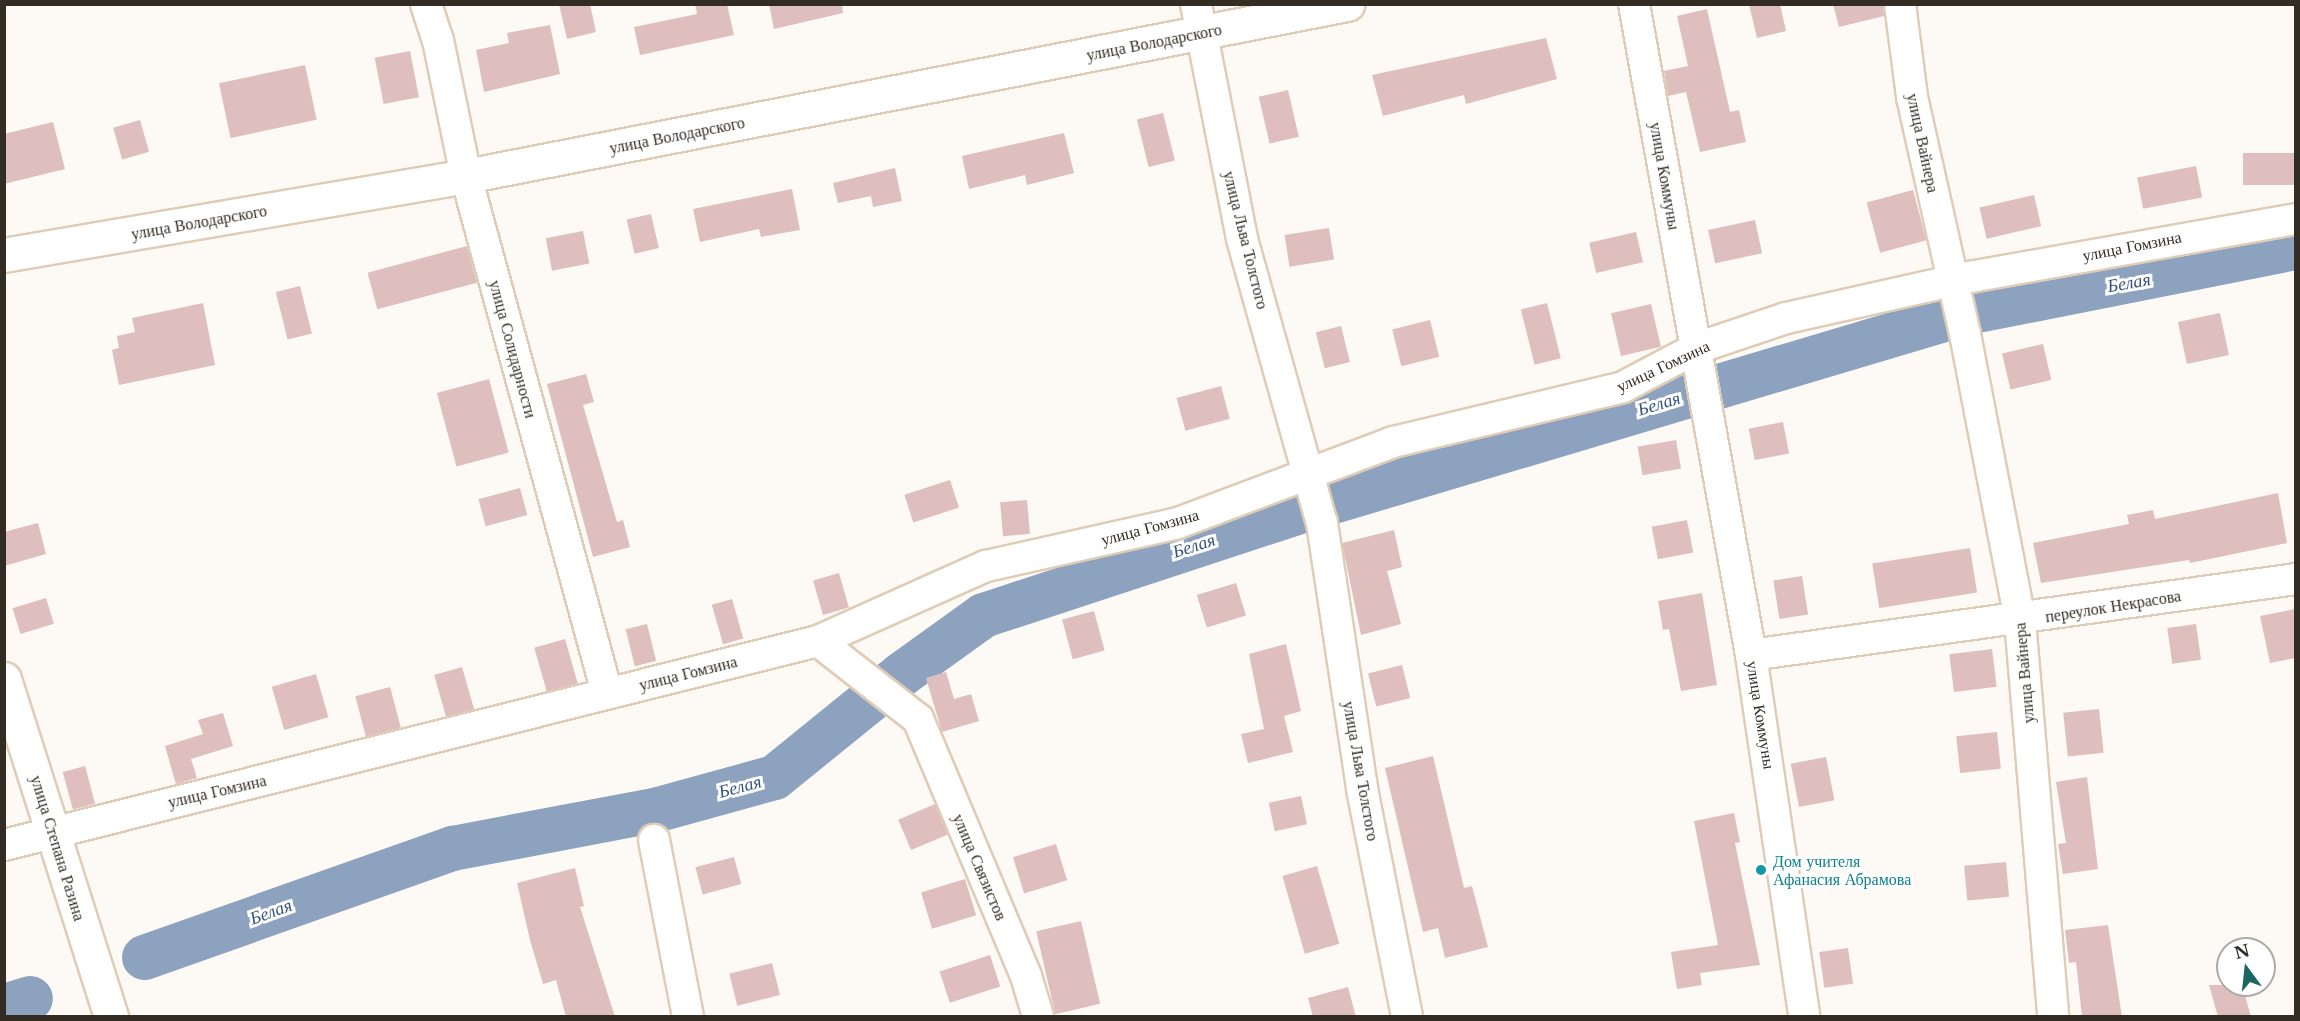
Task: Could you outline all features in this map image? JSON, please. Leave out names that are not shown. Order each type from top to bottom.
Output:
[{"type":"main road","name":"улица Володарского","points":[[4,255],[466,177],[1199,19],[1347,4]]},
{"type":"main road","name":"улица Степана Разина","points":[[4,679],[111,1017]]},
{"type":"street","name":"улица Солидарности","points":[[426,4],[438,40],[466,177],[607,693]]},
{"type":"street","name":"улица Коммуны","points":[[1634,4],[1711,415],[1751,655],[1804,1017]]},
{"type":"street","name":"улица Вайнера","points":[[1900,4],[1912,97],[1965,334],[2020,620],[2053,1017]]},
{"type":"street","name":"улица Льва Толстого","points":[[1199,19],[1242,239],[1322,523],[1362,789],[1407,1017]]},
{"type":"street","name":"улица Гомзина","points":[[4,845],[53,829],[818,641],[986,566],[1178,523],[1393,442],[1623,387],[1697,348],[1786,318],[1953,281],[2295,219]]},
{"type":"street","name":"переулок Некрасова","points":[[1751,655],[2020,620],[2295,579]]},
{"type":"street","name":"улица Связистов","points":[[818,641],[918,719],[1026,976],[1038,1017]]},
{"type":"street","points":[[654,840],[688,1017]]},
{"type":"building","points":[[559,4],[590,4],[596,32],[567,39]]},
{"type":"building","points":[[695,4],[727,4],[734,35],[640,55],[634,27],[697,14]]},
{"type":"building","points":[[769,4],[842,4],[843,13],[774,29]]},
{"type":"building","points":[[1749,4],[1780,4],[1786,31],[1757,38]]},
{"type":"building","points":[[1833,4],[1883,4],[1884,16],[1839,27]]},
{"type":"building","points":[[1707,9],[1730,112],[1739,110],[1746,142],[1700,152],[1686,92],[1668,96],[1664,71],[1688,66],[1677,16]]},
{"type":"building","points":[[550,25],[560,74],[484,92],[476,50],[509,43],[507,33]]},
{"type":"building","points":[[1546,38],[1557,79],[1466,104],[1464,95],[1383,116],[1372,75]]},
{"type":"building","points":[[410,51],[419,97],[384,104],[375,58]]},
{"type":"building","points":[[305,65],[317,120],[231,138],[219,83]]},
{"type":"building","points":[[1288,90],[1299,137],[1270,144],[1259,97]]},
{"type":"building","points":[[1163,113],[1175,161],[1149,167],[1137,120]]},
{"type":"building","points":[[140,120],[149,152],[122,159],[113,128]]},
{"type":"building","points":[[53,122],[65,169],[4,184],[4,134]]},
{"type":"building","points":[[1064,133],[1074,173],[1027,185],[1025,175],[969,189],[962,156]]},
{"type":"building","points":[[2243,153],[2295,153],[2295,185],[2243,185]]},
{"type":"building","points":[[2196,166],[2202,197],[2143,209],[2137,177]]},
{"type":"building","points":[[895,168],[902,201],[873,207],[871,196],[838,203],[833,183]]},
{"type":"building","points":[[792,189],[800,230],[761,237],[759,229],[700,242],[693,209]]},
{"type":"building","points":[[1913,190],[1926,240],[1880,253],[1867,202]]},
{"type":"building","points":[[2034,195],[2041,226],[1987,239],[1979,208]]},
{"type":"building","points":[[651,214],[659,248],[635,254],[627,220]]},
{"type":"building","points":[[1755,220],[1762,253],[1715,263],[1708,230]]},
{"type":"building","points":[[1329,228],[1334,260],[1290,267],[1285,235]]},
{"type":"building","points":[[583,231],[589,263],[552,271],[546,238]]},
{"type":"building","points":[[1636,232],[1643,262],[1596,273],[1589,243]]},
{"type":"building","points":[[467,246],[477,283],[377,309],[368,273]]},
{"type":"building","points":[[300,286],[312,334],[288,340],[276,292]]},
{"type":"building","points":[[203,303],[215,365],[119,385],[112,350],[119,348],[117,336],[135,332],[132,318]]},
{"type":"building","points":[[1547,303],[1561,358],[1535,365],[1521,310]]},
{"type":"building","points":[[1651,304],[1661,347],[1621,356],[1611,313]]},
{"type":"building","points":[[2220,313],[2229,355],[2187,364],[2178,322]]},
{"type":"building","points":[[1430,320],[1439,357],[1401,366],[1392,329]]},
{"type":"building","points":[[1341,326],[1350,362],[1325,368],[1316,332]]},
{"type":"building","points":[[2043,344],[2051,380],[2010,389],[2002,353]]},
{"type":"building","points":[[586,374],[594,402],[583,405],[617,522],[623,520],[630,547],[593,557],[547,384]]},
{"type":"building","points":[[489,379],[509,452],[457,466],[437,393]]},
{"type":"building","points":[[1221,386],[1230,419],[1185,431],[1177,398]]},
{"type":"building","points":[[1783,422],[1789,453],[1755,460],[1749,429]]},
{"type":"building","points":[[1676,440],[1681,469],[1643,475],[1638,447]]},
{"type":"building","points":[[950,480],[959,508],[913,522],[904,495]]},
{"type":"building","points":[[520,488],[527,515],[486,526],[478,499]]},
{"type":"building","points":[[2278,493],[2287,543],[2190,563],[2189,560],[2041,583],[2033,543],[2129,524],[2127,515],[2153,510],[2155,519]]},
{"type":"building","points":[[1027,500],[1030,534],[1003,536],[1000,502]]},
{"type":"building","points":[[1687,520],[1693,552],[1658,559],[1652,527]]},
{"type":"building","points":[[38,523],[46,554],[4,566],[4,532]]},
{"type":"building","points":[[1394,530],[1402,567],[1387,571],[1401,624],[1361,635],[1342,543]]},
{"type":"building","points":[[1970,548],[1977,592],[1879,608],[1872,563]]},
{"type":"building","points":[[839,573],[849,608],[823,615],[813,580]]},
{"type":"building","points":[[1802,576],[1808,615],[1779,619],[1773,581]]},
{"type":"building","points":[[1236,583],[1246,616],[1207,628],[1197,595]]},
{"type":"building","points":[[1702,593],[1717,685],[1681,691],[1669,629],[1663,630],[1658,601]]},
{"type":"building","points":[[46,598],[54,624],[20,634],[13,608]]},
{"type":"building","points":[[732,599],[743,638],[723,644],[712,605]]},
{"type":"building","points":[[2295,609],[2295,658],[2270,663],[2260,616]]},
{"type":"building","points":[[1094,611],[1105,651],[1073,659],[1062,620]]},
{"type":"building","points":[[647,624],[656,661],[635,666],[626,629]]},
{"type":"building","points":[[2196,624],[2201,660],[2172,664],[2167,628]]},
{"type":"building","points":[[565,639],[578,683],[547,692],[534,648]]},
{"type":"building","points":[[1286,644],[1301,711],[1284,716],[1293,752],[1248,763],[1241,734],[1264,729],[1249,654]]},
{"type":"building","points":[[1992,649],[1997,687],[1954,692],[1949,654]]},
{"type":"building","points":[[1402,665],[1410,698],[1376,706],[1368,673]]},
{"type":"building","points":[[462,667],[474,709],[446,717],[434,675]]},
{"type":"building","points":[[946,672],[954,699],[971,694],[979,721],[942,732],[926,678]]},
{"type":"building","points":[[316,674],[328,717],[284,730],[272,687]]},
{"type":"building","points":[[390,687],[401,728],[366,737],[355,696]]},
{"type":"building","points":[[2099,709],[2104,753],[2068,757],[2063,713]]},
{"type":"building","points":[[223,713],[233,746],[191,759],[197,778],[176,784],[165,746],[203,734],[198,720]]},
{"type":"building","points":[[1997,732],[2001,769],[1960,773],[1956,736]]},
{"type":"building","points":[[1433,756],[1464,888],[1472,886],[1488,947],[1445,958],[1438,928],[1423,932],[1385,768]]},
{"type":"building","points":[[1826,757],[1834,800],[1799,807],[1791,764]]},
{"type":"building","points":[[85,766],[95,804],[73,810],[63,772]]},
{"type":"building","points":[[2087,777],[2098,869],[2063,874],[2058,844],[2066,843],[2056,782]]},
{"type":"building","points":[[1301,796],[1307,824],[1275,831],[1269,803]]},
{"type":"building","points":[[935,804],[948,834],[911,850],[898,820]]},
{"type":"building","points":[[1734,813],[1740,842],[1735,843],[1760,965],[1700,973],[1702,985],[1677,989],[1671,952],[1718,945],[1694,821]]},
{"type":"building","points":[[1056,844],[1067,880],[1024,893],[1013,857]]},
{"type":"building","points":[[734,857],[741,884],[703,894],[695,867]]},
{"type":"building","points":[[2006,862],[2009,897],[1967,901],[1964,866]]},
{"type":"building","points":[[1317,866],[1339,944],[1305,954],[1282,876]]},
{"type":"building","points":[[575,868],[584,906],[580,907],[615,1017],[566,1017],[556,980],[543,984],[530,940],[517,883]]},
{"type":"building","points":[[965,879],[976,915],[932,929],[921,892]]},
{"type":"building","points":[[1081,921],[1100,1004],[1055,1014],[1036,931]]},
{"type":"building","points":[[2108,925],[2122,1017],[2082,1017],[2076,962],[2069,963],[2065,930]]},
{"type":"building","points":[[1848,948],[1853,984],[1824,988],[1819,952]]},
{"type":"building","points":[[990,955],[1000,986],[950,1003],[940,971]]},
{"type":"building","points":[[772,963],[780,995],[737,1006],[729,974]]},
{"type":"building","points":[[2209,985],[2216,985],[2216,997],[2245,997],[2251,1017],[2218,1017]]},
{"type":"building","points":[[1348,987],[1356,1017],[1313,1017],[1308,998]]},
{"type":"waterway","name":"Белая","points":[[144,957],[452,848],[658,809],[774,777],[901,674],[983,615],[1306,509],[1967,312],[2296,247]]},
{"type":"waterway","name":"Белая","points":[[4,1006],[30,998]]},
{"type":"place","name":"Дом учителя Афанасия Абрамова","points":[[1761,870]]}]
